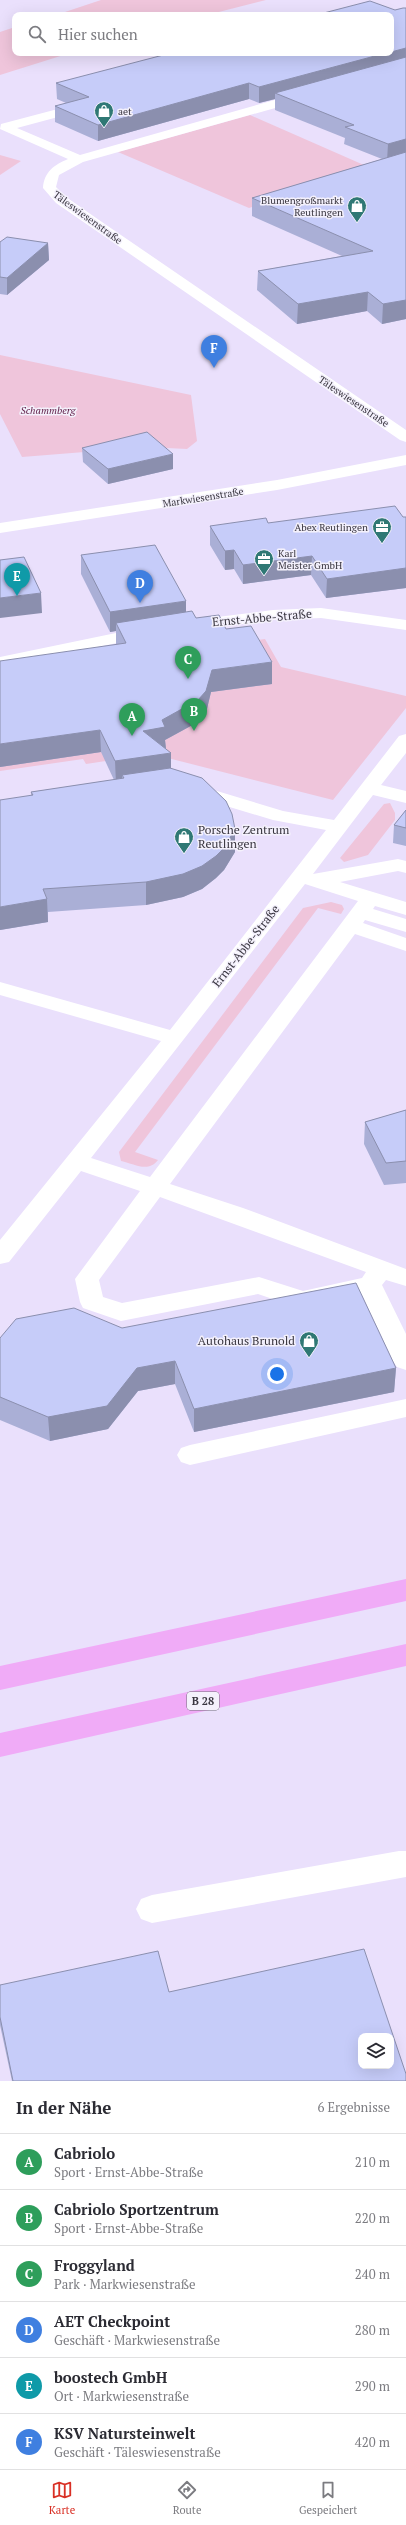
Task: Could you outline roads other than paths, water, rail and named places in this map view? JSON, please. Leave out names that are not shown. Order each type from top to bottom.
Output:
[{"type":"highway","points":[[0,1678],[406,1590]]},
{"type":"highway","name":"B 28","points":[[0,1746],[406,1655]]},
{"type":"street","name":"Täleswiesenstraße","points":[[316,92],[79,159],[64,165],[50,177],[49,188],[57,197],[406,437]]},
{"type":"street","points":[[54,114],[5,127],[79,159]]},
{"type":"street","name":"Markwiesenstraße","points":[[0,528],[276,485],[406,460]]},
{"type":"street","name":"Ernst-Abbe-Straße","points":[[0,662],[100,640],[169,629],[300,613],[356,616],[406,625]]},
{"type":"street","name":"Ernst-Abbe-Straße","points":[[0,1256],[175,1038],[308,878],[339,827],[406,740]]},
{"type":"street","points":[[178,785],[280,816],[339,827]]},
{"type":"street","points":[[368,788],[406,798]]},
{"type":"street","points":[[308,878],[398,865],[406,867]]},
{"type":"street","points":[[308,878],[361,912],[406,945]]},
{"type":"street","points":[[361,912],[406,910]]},
{"type":"street","points":[[361,912],[406,926]]},
{"type":"street","points":[[361,912],[87,1279],[92,1302],[121,1312],[259,1285],[302,1300],[375,1277],[406,1278]]},
{"type":"street","points":[[0,988],[175,1038]]},
{"type":"street","points":[[76,1161],[235,1214],[375,1277],[406,1361]]},
{"type":"street","points":[[190,1455],[406,1408]]},
{"type":"street","points":[[152,1909],[399,1864],[406,1864]]},
{"type":"place","name":"aet","points":[[104,128]]},
{"type":"place","name":"Blumengroßmarkt Reutlingen","points":[[357,223]]},
{"type":"place","name":"KSV Natursteinwelt","points":[[214,368]]},
{"type":"place","name":"Abex Reutlingen","points":[[382,544]]},
{"type":"place","name":"Karl Meister GmbH","points":[[264,576]]},
{"type":"place","name":"boostech GmbH","points":[[17,596]]},
{"type":"place","name":"AET Checkpoint","points":[[140,603]]},
{"type":"place","name":"Froggyland","points":[[188,679]]},
{"type":"place","name":"Cabriolo Sportzentrum","points":[[194,731]]},
{"type":"place","name":"Cabriolo","points":[[132,736]]},
{"type":"place","name":"Porsche Zentrum Reutlingen","points":[[184,854]]},
{"type":"place","name":"Autohaus Brunold","points":[[309,1358]]},
{"type":"park label","name":"Schammberg","points":[[48,410]]}]
